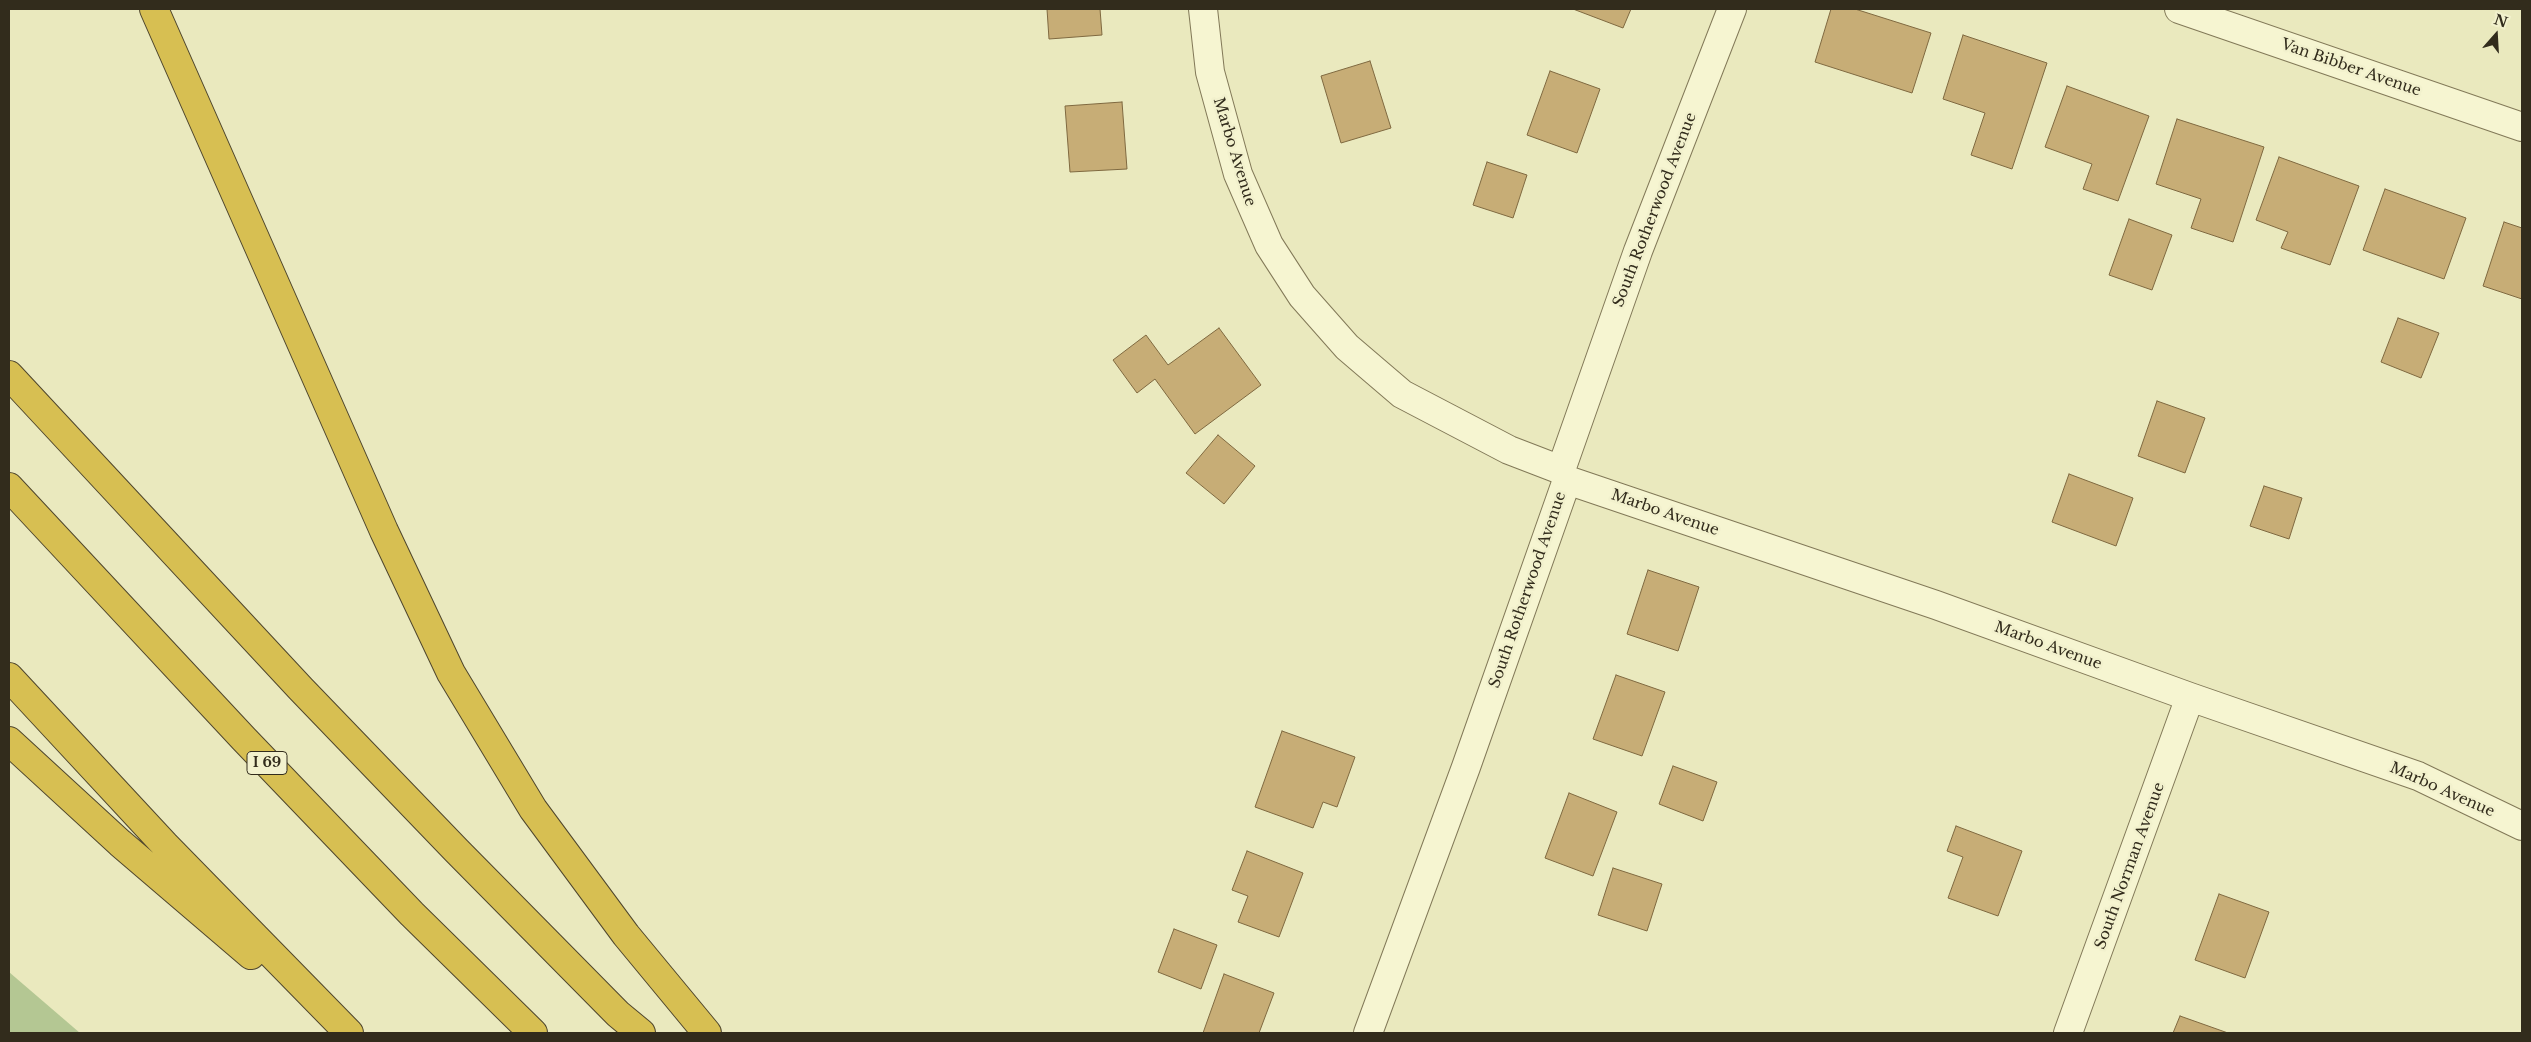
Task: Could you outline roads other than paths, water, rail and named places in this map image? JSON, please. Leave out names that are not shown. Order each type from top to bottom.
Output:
[{"type":"highway","points":[[154,9],[384,531],[452,673],[533,809],[626,935],[708,1033]]},
{"type":"highway","points":[[9,374],[335,724],[618,1014],[640,1033]]},
{"type":"highway","name":"I 69","points":[[9,487],[251,746],[412,914],[533,1033]]},
{"type":"highway","points":[[9,677],[166,845],[349,1033]]},
{"type":"highway","points":[[9,741],[120,843],[341,1033]]},
{"type":"street","name":"Marbo Avenue","points":[[1203,9],[1210,72],[1238,174],[1269,245],[1302,296],[1347,348],[1402,394],[1509,450],[1564,475],[2418,776],[2522,826]]},
{"type":"street","name":"South Rotherwood Avenue","points":[[1368,1033],[1466,768],[1638,251],[1732,9]]},
{"type":"street","name":"Van Bibber Avenue","points":[[2179,9],[2522,127]]},
{"type":"street","name":"South Norman Avenue","points":[[2068,1033],[2190,697]]}]
